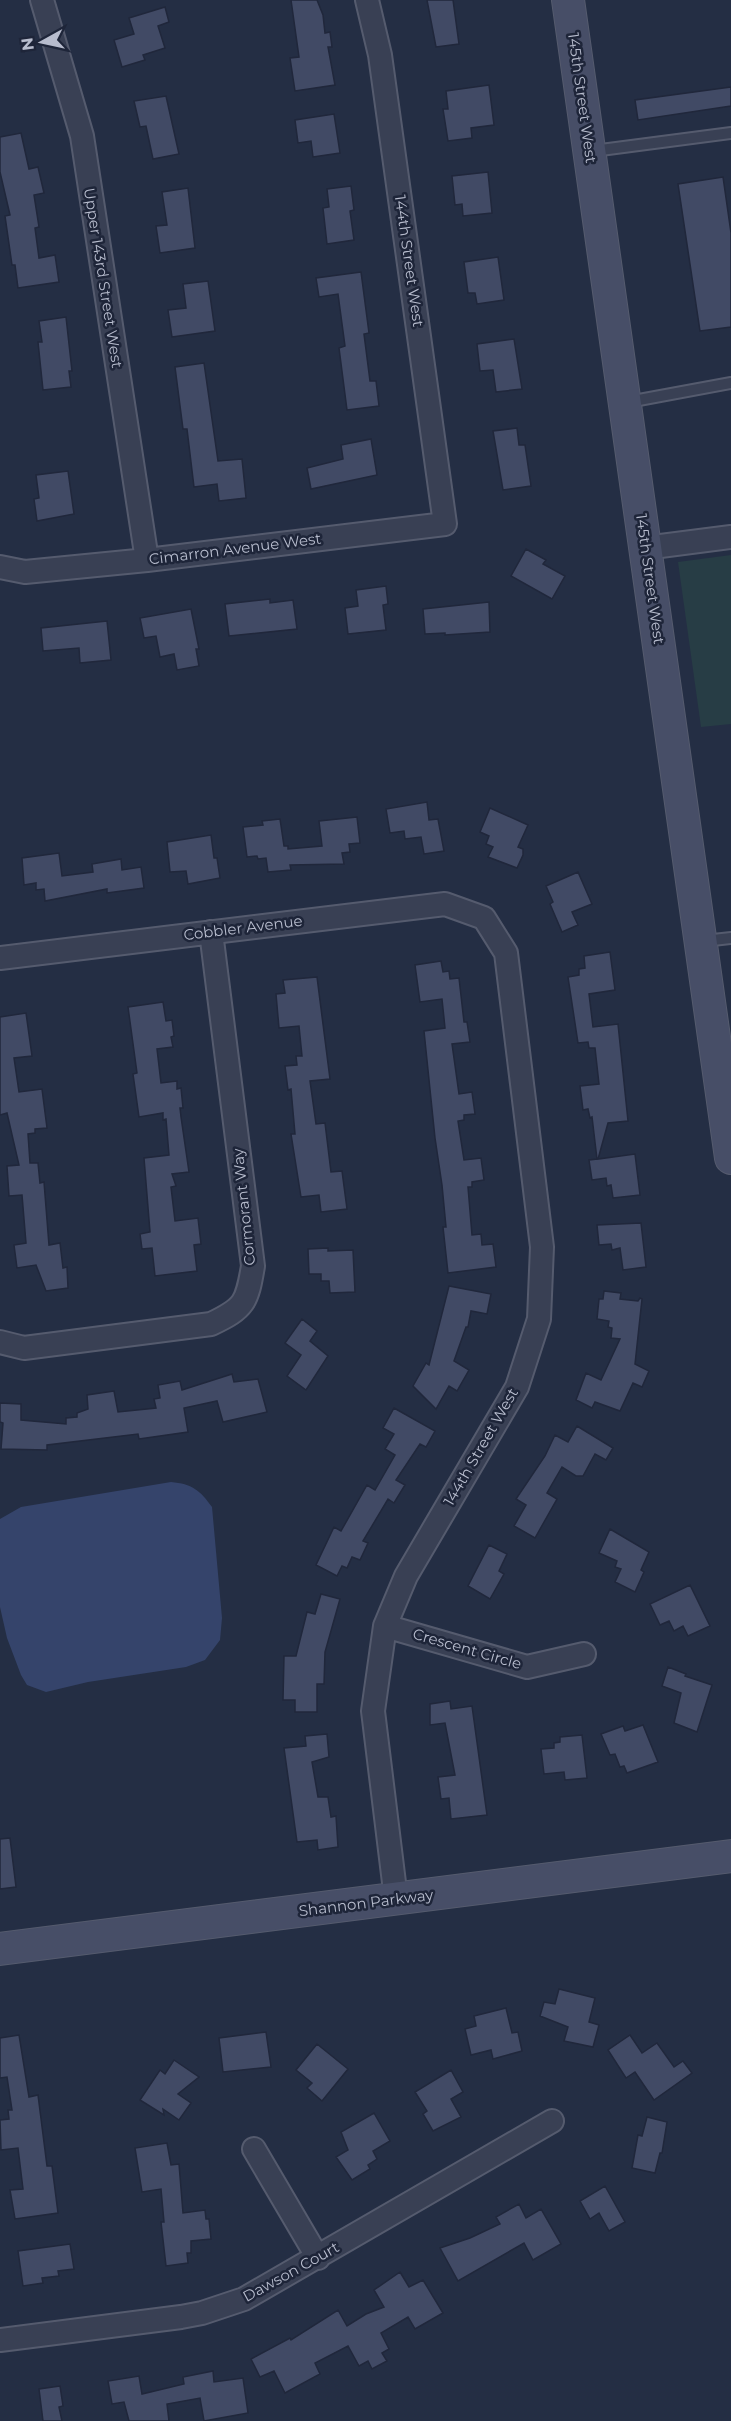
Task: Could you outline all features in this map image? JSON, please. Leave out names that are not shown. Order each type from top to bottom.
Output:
[{"type":"street","name":"Upper 143rd Street West","points":[[42,0],[82,136],[147,560]]},
{"type":"street","name":"144th Street West","points":[[367,0],[380,55],[445,524]]},
{"type":"street","name":"145th Street West","points":[[568,0],[731,1158]]},
{"type":"street","name":"Cimarron Avenue West","points":[[0,567],[25,572],[147,560],[445,524]]},
{"type":"street","points":[[645,548],[731,537]]},
{"type":"street","name":"Cobbler Avenue","points":[[0,958],[445,904],[484,918]]},
{"type":"street","name":"144th Street West","points":[[396,1899],[373,1711],[385,1626],[406,1576],[517,1387],[539,1319],[542,1247],[506,953],[484,918]]},
{"type":"street","name":"Cormorant Way","points":[[0,1342],[24,1347],[211,1324],[233,1313],[248,1295],[253,1266],[211,932]]},
{"type":"street","name":"Crescent Circle","points":[[385,1626],[527,1667],[584,1654]]},
{"type":"street","name":"Shannon Parkway","points":[[0,1950],[731,1856]]},
{"type":"street","name":"Dawson Court","points":[[0,2340],[202,2313],[244,2299],[552,2121]]},
{"type":"street","points":[[254,2149],[318,2258]]},
{"type":"lane","points":[[590,151],[731,133]]},
{"type":"lane","points":[[625,403],[731,383]]},
{"type":"lane","points":[[700,941],[731,938]]},
{"type":"shaded area","points":[[731,555],[731,724],[701,727],[678,562]]},
{"type":"water","points":[[171,1482],[185,1484],[195,1489],[212,1507],[222,1618],[220,1640],[205,1660],[186,1667],[88,1682],[46,1692],[27,1685],[7,1638],[0,1607],[0,1519],[21,1507]]},
{"type":"building","points":[[291,0],[317,0],[323,15],[325,33],[330,32],[332,47],[328,47],[335,85],[295,91],[290,58],[299,57]]},
{"type":"building","points":[[427,0],[453,0],[459,44],[436,47]]},
{"type":"building","points":[[165,7],[169,22],[158,26],[165,48],[143,55],[145,60],[122,67],[114,40],[134,34],[129,18]]},
{"type":"building","points":[[489,85],[494,125],[471,128],[472,138],[448,141],[443,109],[448,109],[446,91]]},
{"type":"building","points":[[731,87],[731,106],[638,120],[635,100]]},
{"type":"building","points":[[166,96],[179,154],[153,159],[146,126],[140,127],[134,101]]},
{"type":"building","points":[[334,114],[340,153],[313,157],[311,141],[298,143],[295,120]]},
{"type":"building","points":[[21,133],[29,169],[38,167],[44,193],[34,195],[39,227],[35,228],[39,258],[55,255],[59,282],[18,288],[15,265],[12,265],[5,216],[10,215],[0,172],[0,137]]},
{"type":"building","points":[[488,172],[492,213],[463,216],[462,204],[455,205],[452,176]]},
{"type":"building","points":[[723,177],[731,233],[731,327],[700,331],[678,184]]},
{"type":"building","points":[[351,186],[354,210],[350,211],[354,240],[327,244],[323,208],[329,207],[327,189]]},
{"type":"building","points":[[188,188],[195,248],[160,253],[156,226],[167,225],[162,192]]},
{"type":"building","points":[[498,257],[504,300],[477,304],[475,293],[468,293],[464,262]]},
{"type":"building","points":[[361,272],[369,333],[364,334],[370,381],[376,381],[379,406],[347,410],[339,348],[345,346],[338,294],[319,297],[316,278]]},
{"type":"building","points":[[208,281],[215,331],[172,337],[168,310],[186,308],[183,284]]},
{"type":"building","points":[[66,317],[72,371],[69,371],[71,387],[43,390],[38,342],[42,342],[39,321]]},
{"type":"building","points":[[514,339],[522,389],[496,392],[493,370],[480,371],[477,344]]},
{"type":"building","points":[[204,363],[218,461],[242,459],[246,498],[219,501],[217,484],[194,487],[187,429],[183,429],[175,367]]},
{"type":"building","points":[[517,428],[519,445],[525,445],[531,486],[503,490],[493,431]]},
{"type":"building","points":[[371,439],[377,475],[311,489],[307,468],[343,459],[341,445]]},
{"type":"building","points":[[68,471],[74,514],[37,521],[34,499],[39,498],[36,475]]},
{"type":"building","points":[[526,549],[546,560],[543,564],[565,576],[552,599],[511,576]]},
{"type":"building","points":[[386,586],[388,604],[383,605],[386,630],[348,634],[345,608],[358,606],[356,590]]},
{"type":"building","points":[[270,599],[270,603],[293,600],[297,629],[229,636],[225,604]]},
{"type":"building","points":[[489,602],[490,632],[425,634],[423,609]]},
{"type":"building","points":[[191,609],[199,649],[196,649],[199,666],[177,670],[174,654],[160,657],[156,636],[144,638],[140,618]]},
{"type":"building","points":[[107,621],[111,660],[80,663],[79,648],[43,651],[41,628]]},
{"type":"building","points":[[427,802],[429,820],[438,819],[444,851],[424,854],[421,837],[405,839],[404,831],[390,833],[386,809]]},
{"type":"building","points":[[490,808],[528,825],[518,847],[523,849],[523,855],[517,868],[488,857],[493,847],[486,844],[489,836],[480,832]]},
{"type":"building","points":[[357,817],[360,843],[349,844],[350,852],[342,853],[344,864],[290,865],[291,870],[268,872],[266,858],[247,857],[243,827],[263,825],[262,821],[280,819],[284,846],[288,846],[288,849],[322,846],[319,821]]},
{"type":"building","points":[[211,835],[220,878],[188,884],[186,871],[170,872],[167,842]]},
{"type":"building","points":[[59,853],[62,876],[93,872],[92,864],[121,859],[122,870],[141,867],[144,888],[107,893],[107,889],[45,901],[44,889],[36,890],[36,883],[24,885],[22,858]]},
{"type":"building","points":[[578,872],[592,904],[572,912],[578,925],[562,932],[550,904],[553,902],[546,886]]},
{"type":"building","points":[[610,952],[615,990],[589,994],[593,1027],[618,1024],[628,1121],[608,1123],[598,1159],[635,1154],[640,1195],[613,1198],[611,1185],[607,1186],[606,1178],[592,1180],[589,1160],[597,1159],[592,1117],[590,1118],[588,1109],[583,1110],[580,1086],[599,1084],[595,1048],[589,1048],[588,1042],[578,1043],[568,977],[579,975],[579,969],[585,968],[584,956]]},
{"type":"building","points":[[441,961],[443,972],[449,971],[450,979],[459,978],[464,1022],[467,1022],[470,1042],[452,1044],[459,1094],[472,1092],[475,1114],[464,1115],[464,1120],[458,1121],[464,1160],[481,1158],[484,1180],[472,1182],[472,1187],[468,1187],[472,1235],[481,1234],[482,1245],[493,1244],[496,1267],[448,1273],[443,1227],[446,1227],[442,1185],[424,1031],[445,1028],[442,999],[420,1002],[415,965]]},
{"type":"building","points":[[317,977],[330,1079],[310,1081],[316,1124],[325,1123],[331,1172],[342,1171],[347,1209],[321,1212],[319,1195],[301,1197],[291,1134],[295,1134],[291,1089],[288,1090],[285,1066],[297,1065],[296,1056],[302,1056],[299,1026],[279,1028],[276,994],[285,993],[283,980]]},
{"type":"building","points":[[163,1002],[166,1021],[172,1020],[174,1036],[171,1037],[173,1047],[157,1049],[161,1083],[177,1081],[177,1089],[181,1088],[183,1108],[180,1108],[189,1172],[172,1174],[176,1186],[171,1187],[175,1221],[198,1218],[201,1244],[194,1245],[197,1271],[155,1276],[152,1248],[142,1249],[140,1234],[150,1232],[144,1158],[169,1155],[166,1119],[163,1120],[163,1113],[139,1117],[133,1074],[137,1073],[128,1007]]},
{"type":"building","points":[[26,1013],[32,1056],[14,1058],[19,1092],[42,1089],[47,1128],[35,1129],[35,1133],[28,1134],[30,1163],[38,1163],[40,1183],[44,1182],[49,1245],[60,1243],[63,1268],[67,1267],[68,1288],[46,1291],[36,1265],[17,1268],[14,1245],[26,1243],[22,1195],[9,1196],[7,1166],[19,1165],[7,1113],[0,1115],[0,1017]]},
{"type":"building","points":[[641,1223],[646,1267],[623,1270],[620,1248],[612,1250],[611,1244],[599,1245],[597,1225]]},
{"type":"building","points":[[328,1248],[328,1251],[353,1250],[355,1292],[330,1293],[329,1281],[321,1281],[321,1274],[309,1274],[308,1249]]},
{"type":"building","points":[[449,1286],[491,1294],[487,1314],[471,1311],[468,1327],[466,1327],[454,1361],[469,1370],[457,1391],[449,1386],[436,1409],[413,1386],[426,1363],[429,1365]]},
{"type":"building","points":[[604,1291],[621,1293],[620,1299],[638,1301],[642,1299],[635,1364],[649,1371],[642,1387],[633,1383],[620,1411],[595,1402],[592,1408],[576,1400],[586,1373],[601,1380],[620,1339],[611,1338],[612,1328],[608,1327],[609,1321],[597,1319],[599,1299],[603,1299]]},
{"type":"building","points":[[302,1319],[317,1331],[310,1341],[328,1356],[306,1390],[287,1376],[301,1355],[285,1343]]},
{"type":"building","points":[[232,1374],[234,1382],[258,1379],[267,1412],[223,1422],[217,1401],[184,1408],[188,1432],[139,1439],[138,1434],[47,1445],[47,1450],[1,1449],[3,1423],[0,1422],[0,1403],[21,1404],[21,1420],[66,1424],[66,1418],[77,1417],[77,1413],[88,1409],[87,1395],[114,1391],[118,1412],[156,1408],[154,1399],[160,1398],[158,1385],[180,1381],[182,1390]]},
{"type":"building","points":[[394,1408],[435,1431],[426,1447],[420,1444],[396,1480],[405,1485],[394,1503],[388,1499],[363,1541],[368,1543],[360,1560],[352,1557],[347,1568],[342,1566],[337,1576],[316,1565],[334,1527],[341,1531],[367,1485],[375,1490],[395,1455],[385,1449],[394,1434],[383,1428]]},
{"type":"building","points":[[577,1426],[613,1448],[606,1460],[595,1454],[583,1476],[576,1476],[562,1467],[547,1493],[557,1499],[535,1538],[514,1526],[526,1505],[516,1499],[545,1456],[555,1435],[568,1442]]},
{"type":"building","points":[[610,1529],[649,1552],[641,1570],[644,1572],[635,1592],[615,1582],[621,1569],[615,1567],[617,1561],[599,1553]]},
{"type":"building","points":[[489,1545],[507,1554],[499,1571],[504,1574],[490,1599],[468,1586]]},
{"type":"building","points":[[690,1585],[710,1626],[688,1636],[683,1626],[674,1631],[669,1621],[660,1625],[650,1604]]},
{"type":"building","points":[[321,1594],[340,1599],[325,1652],[324,1684],[317,1684],[317,1712],[295,1712],[295,1700],[283,1700],[284,1656],[296,1656],[307,1612],[315,1614]]},
{"type":"building","points":[[668,1667],[686,1674],[685,1676],[712,1685],[697,1732],[674,1723],[681,1693],[662,1686]]},
{"type":"building","points":[[450,1701],[451,1709],[472,1706],[487,1815],[451,1819],[449,1798],[441,1799],[438,1777],[455,1775],[445,1723],[430,1725],[430,1704]]},
{"type":"building","points":[[643,1725],[658,1762],[627,1773],[624,1766],[620,1767],[615,1754],[610,1755],[601,1734],[623,1726],[625,1731]]},
{"type":"building","points":[[327,1734],[329,1757],[312,1762],[318,1797],[328,1797],[331,1817],[336,1816],[338,1847],[318,1850],[317,1840],[297,1842],[284,1748],[306,1746],[305,1736]]},
{"type":"building","points":[[582,1735],[587,1778],[565,1780],[564,1772],[544,1774],[541,1749],[554,1748],[554,1743],[560,1742],[560,1737]]},
{"type":"building","points":[[10,1838],[16,1887],[0,1889],[0,1839]]},
{"type":"building","points":[[559,1989],[595,1998],[589,2022],[599,2025],[593,2047],[564,2041],[568,2027],[540,2016],[544,2002],[555,2004]]},
{"type":"building","points":[[506,2008],[512,2033],[518,2032],[522,2051],[493,2059],[491,2050],[471,2055],[465,2029],[476,2026],[474,2016]]},
{"type":"building","points":[[266,2032],[271,2067],[223,2072],[219,2038]]},
{"type":"building","points":[[19,2035],[29,2097],[38,2095],[47,2166],[52,2166],[58,2213],[15,2219],[10,2190],[23,2189],[18,2148],[1,2150],[0,2120],[9,2119],[8,2110],[12,2110],[7,2077],[0,2078],[0,2038]]},
{"type":"building","points":[[630,2035],[642,2053],[657,2043],[674,2067],[683,2061],[692,2073],[654,2100],[635,2072],[626,2078],[608,2050]]},
{"type":"building","points":[[317,2044],[348,2069],[322,2101],[307,2088],[312,2083],[296,2070]]},
{"type":"building","points":[[174,2060],[199,2077],[178,2094],[191,2103],[179,2120],[163,2109],[164,2115],[140,2100],[160,2070],[165,2074]]},
{"type":"building","points":[[451,2070],[463,2092],[451,2099],[461,2117],[433,2131],[423,2114],[427,2111],[415,2092]]},
{"type":"building","points":[[374,2113],[390,2141],[373,2151],[377,2159],[368,2165],[370,2169],[352,2180],[336,2157],[348,2150],[341,2132]]},
{"type":"building","points":[[647,2117],[667,2122],[662,2153],[660,2153],[655,2173],[632,2168],[638,2135],[642,2136]]},
{"type":"building","points":[[167,2143],[171,2165],[179,2164],[183,2213],[205,2210],[206,2219],[209,2219],[211,2239],[191,2241],[191,2253],[187,2253],[188,2263],[166,2266],[161,2222],[164,2222],[161,2189],[142,2192],[135,2148]]},
{"type":"building","points":[[605,2186],[625,2222],[609,2231],[599,2213],[590,2219],[580,2201]]},
{"type":"building","points":[[519,2204],[526,2218],[541,2209],[561,2244],[533,2260],[524,2243],[458,2281],[440,2248],[470,2238],[500,2224],[496,2217]]},
{"type":"building","points":[[70,2244],[74,2269],[58,2271],[59,2276],[42,2278],[43,2283],[23,2286],[18,2251]]},
{"type":"building","points":[[400,2272],[409,2287],[423,2280],[443,2313],[415,2329],[408,2317],[381,2333],[389,2349],[382,2353],[387,2361],[372,2369],[368,2361],[359,2366],[348,2346],[315,2363],[320,2374],[285,2393],[274,2371],[260,2377],[251,2359],[290,2338],[291,2340],[338,2310],[347,2326],[366,2314],[384,2307],[374,2290]]},
{"type":"building","points":[[213,2371],[214,2382],[243,2378],[248,2413],[204,2421],[200,2398],[167,2404],[169,2421],[129,2421],[124,2402],[112,2404],[108,2381],[139,2376],[142,2394],[184,2384],[183,2377]]},
{"type":"building","points":[[60,2386],[63,2406],[59,2407],[62,2421],[43,2421],[39,2389]]}]
